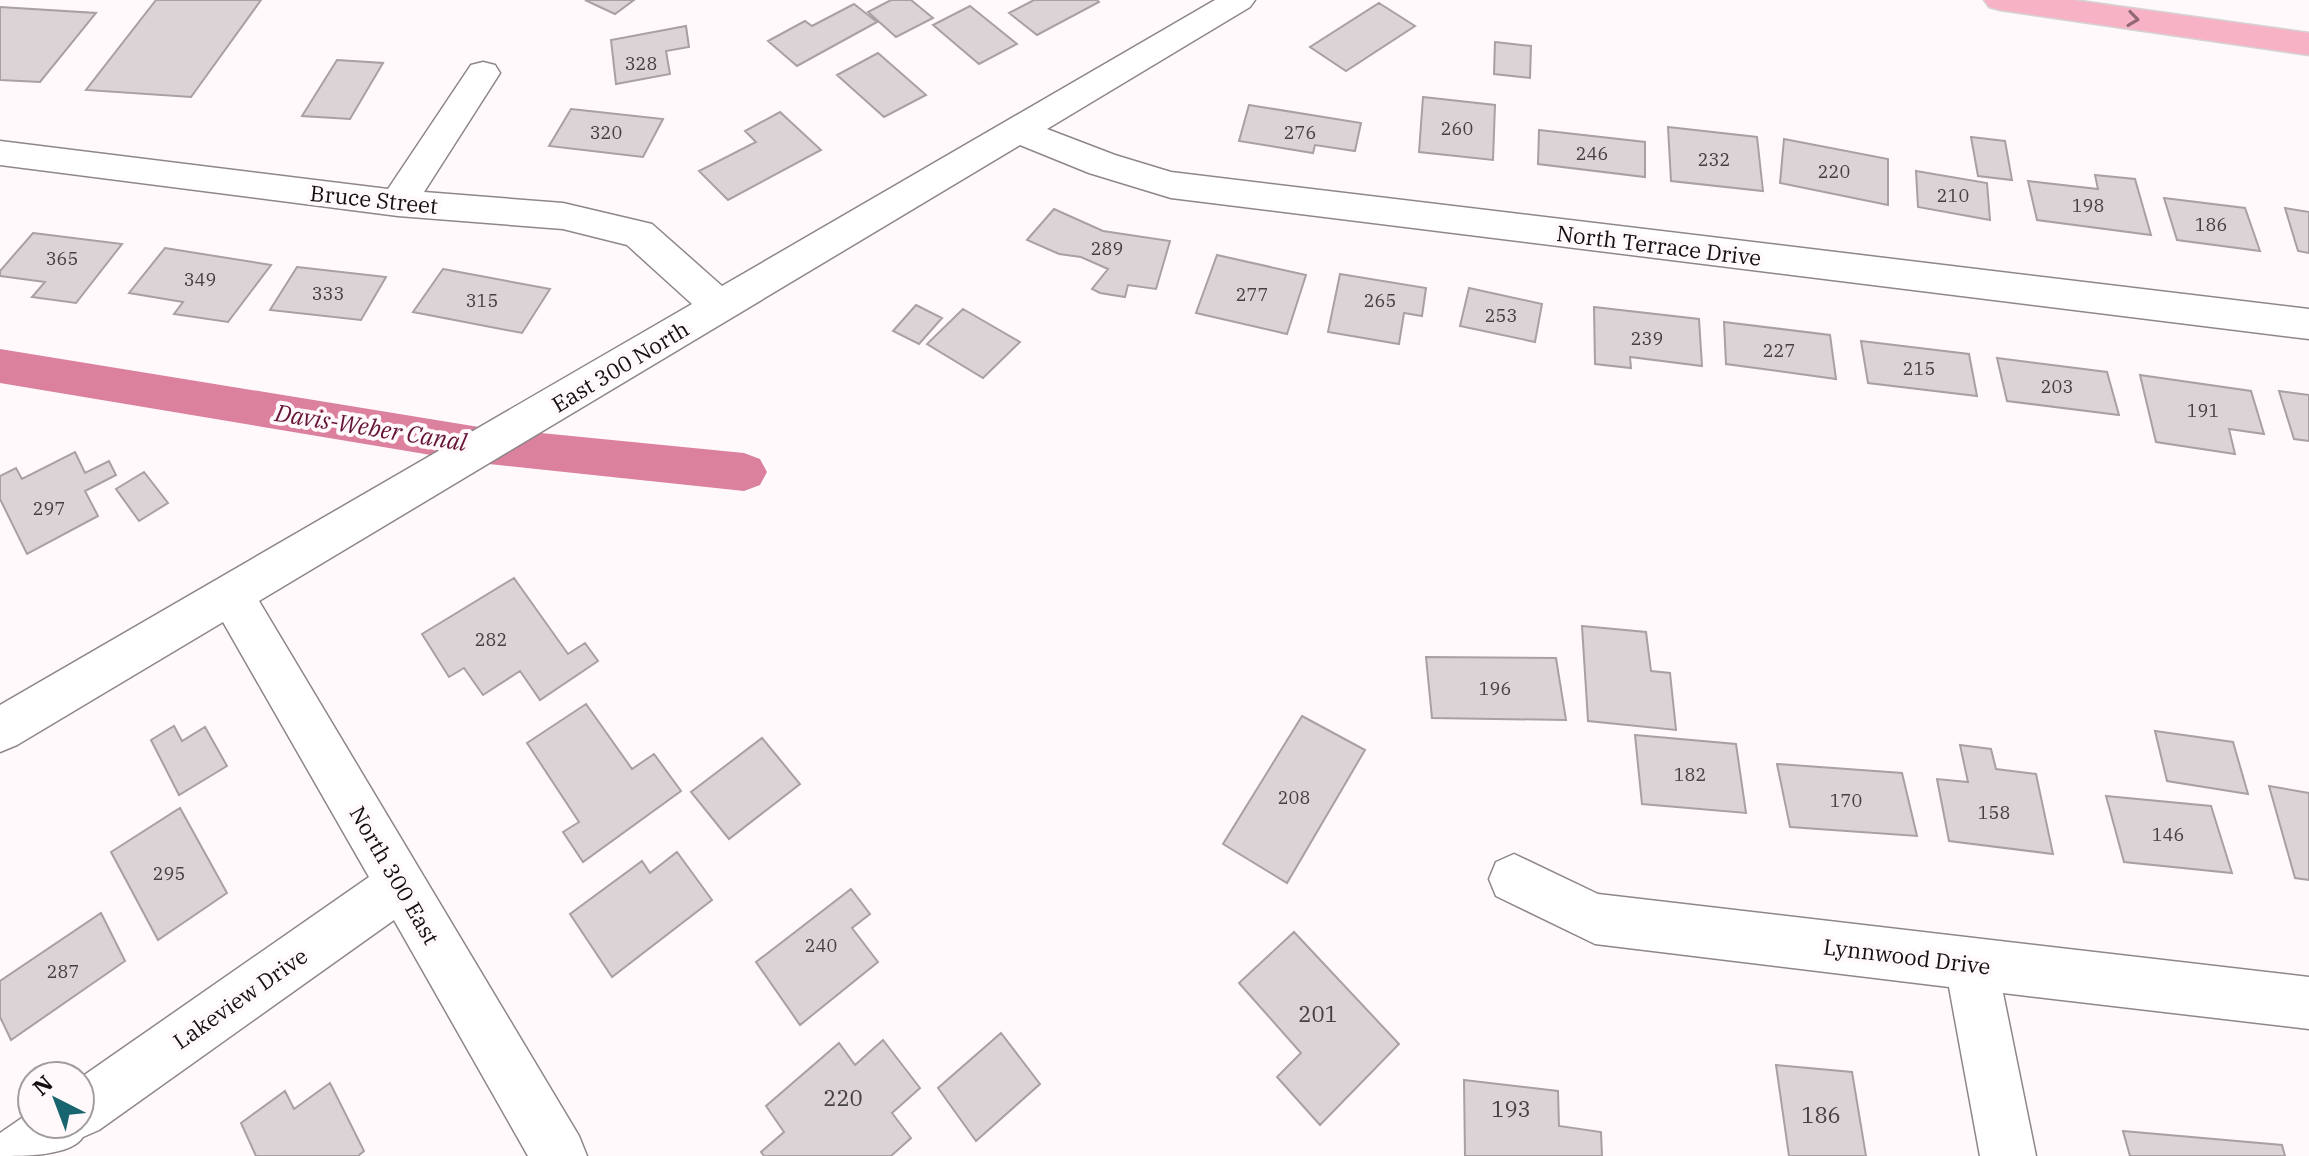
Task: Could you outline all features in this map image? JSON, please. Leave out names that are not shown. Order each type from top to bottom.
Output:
[{"type":"highway","points":[[2000,0],[2309,44]]},
{"type":"street","name":"East 300 North","points":[[0,730],[1239,0]]},
{"type":"street","points":[[398,203],[483,73]]},
{"type":"street","name":"North Terrace Drive","points":[[1017,131],[1102,164],[1171,185],[2309,324]]},
{"type":"street","name":"Bruce Street","points":[[0,153],[398,203],[563,216],[639,234],[719,306]]},
{"type":"street","name":"North 300 East","points":[[231,594],[559,1156]]},
{"type":"street","name":"Lynnwood Drive","points":[[1514,879],[1595,919],[2309,1003]]},
{"type":"street","name":"Lakeview Drive","points":[[96,1100],[401,885]]},
{"type":"street","points":[[1971,963],[2008,1156]]},
{"type":"street","points":[[15,1156],[38,1140]]},
{"type":"building","points":[[156,0],[261,0],[191,97],[86,90]]},
{"type":"building","points":[[585,0],[634,0],[615,14]]},
{"type":"building","points":[[891,0],[911,0],[933,18],[896,37],[868,12]]},
{"type":"building","points":[[1034,0],[1099,2],[1037,35],[1009,13]]},
{"type":"building","points":[[1379,3],[1415,26],[1346,71],[1310,47]]},
{"type":"building","points":[[854,4],[877,22],[797,66],[768,41],[805,21],[812,26]]},
{"type":"building","points":[[970,6],[1017,44],[979,64],[933,25]]},
{"type":"building","points":[[0,7],[96,13],[40,82],[0,80]]},
{"type":"building","points":[[686,26],[689,47],[666,51],[670,74],[616,84],[611,40]]},
{"type":"building","points":[[1495,42],[1531,46],[1530,78],[1494,74]]},
{"type":"building","points":[[878,53],[926,95],[884,117],[837,75]]},
{"type":"building","points":[[337,60],[383,63],[350,119],[302,116]]},
{"type":"building","points":[[1423,97],[1495,105],[1493,160],[1419,152]]},
{"type":"building","points":[[1249,105],[1361,123],[1355,151],[1315,145],[1313,153],[1239,141]]},
{"type":"building","points":[[571,109],[663,119],[643,157],[549,146]]},
{"type":"building","points":[[780,112],[821,150],[728,200],[699,171],[756,142],[745,131]]},
{"type":"building","points":[[1668,127],[1757,137],[1763,191],[1671,181]]},
{"type":"building","points":[[1539,130],[1645,142],[1645,177],[1538,164]]},
{"type":"building","points":[[1971,137],[2005,141],[2012,180],[1978,176]]},
{"type":"building","points":[[1784,139],[1888,159],[1888,205],[1780,183]]},
{"type":"building","points":[[1916,171],[1987,183],[1990,220],[1918,207]]},
{"type":"building","points":[[2095,175],[2135,179],[2151,235],[2037,220],[2028,181],[2098,189]]},
{"type":"building","points":[[2164,198],[2245,208],[2260,251],[2177,240]]},
{"type":"building","points":[[2285,208],[2309,212],[2309,253],[2298,251]]},
{"type":"building","points":[[1054,209],[1103,231],[1170,241],[1156,289],[1128,285],[1125,297],[1100,293],[1092,289],[1108,269],[1027,240]]},
{"type":"building","points":[[33,233],[122,244],[76,303],[32,297],[45,282],[0,276],[0,271]]},
{"type":"building","points":[[165,248],[271,265],[228,322],[174,314],[183,302],[129,293]]},
{"type":"building","points":[[1217,255],[1306,275],[1287,334],[1196,313]]},
{"type":"building","points":[[297,267],[386,277],[361,320],[270,310]]},
{"type":"building","points":[[443,269],[550,289],[522,333],[413,312]]},
{"type":"building","points":[[1340,274],[1426,288],[1422,316],[1404,313],[1399,344],[1328,332]]},
{"type":"building","points":[[1469,288],[1542,304],[1535,342],[1460,326]]},
{"type":"building","points":[[916,305],[942,318],[919,344],[893,331]]},
{"type":"building","points":[[1594,307],[1699,319],[1702,366],[1630,357],[1631,368],[1595,364]]},
{"type":"building","points":[[963,309],[1020,342],[983,378],[927,344]]},
{"type":"building","points":[[1724,322],[1830,335],[1836,379],[1726,364]]},
{"type":"building","points":[[1861,341],[1969,354],[1977,396],[1868,383]]},
{"type":"building","points":[[1997,358],[2107,372],[2119,415],[2007,401]]},
{"type":"building","points":[[2140,375],[2251,391],[2264,434],[2229,429],[2235,454],[2156,442]]},
{"type":"building","points":[[2279,391],[2309,395],[2309,441],[2294,439]]},
{"type":"building","points":[[75,452],[85,473],[109,461],[116,475],[85,491],[98,516],[27,554],[0,499],[0,476],[16,468],[22,479]]},
{"type":"building","points":[[144,472],[168,503],[139,521],[116,489]]},
{"type":"building","points":[[514,578],[568,654],[585,643],[598,661],[540,700],[520,671],[483,695],[464,668],[449,677],[422,634]]},
{"type":"building","points":[[1582,626],[1646,632],[1651,671],[1670,673],[1676,730],[1588,721]]},
{"type":"building","points":[[1426,657],[1556,658],[1566,720],[1432,718]]},
{"type":"building","points":[[586,704],[632,769],[654,754],[681,791],[583,862],[563,832],[579,822],[527,743]]},
{"type":"building","points":[[1302,716],[1365,750],[1287,883],[1223,844]]},
{"type":"building","points":[[174,726],[182,741],[205,727],[227,766],[179,795],[151,740]]},
{"type":"building","points":[[2155,731],[2233,742],[2248,794],[2167,781]]},
{"type":"building","points":[[1635,735],[1736,744],[1746,813],[1642,804]]},
{"type":"building","points":[[762,738],[800,784],[729,839],[691,792]]},
{"type":"building","points":[[1960,745],[1991,749],[1996,769],[2036,774],[2053,854],[1949,841],[1937,779],[1968,782]]},
{"type":"building","points":[[1777,764],[1902,773],[1917,836],[1790,827]]},
{"type":"building","points":[[2269,786],[2309,793],[2309,880],[2295,878]]},
{"type":"building","points":[[2106,796],[2211,806],[2232,873],[2124,862]]},
{"type":"building","points":[[180,808],[227,893],[158,940],[111,852]]},
{"type":"building","points":[[677,852],[712,900],[612,977],[570,914],[642,861],[650,873]]},
{"type":"building","points":[[851,889],[870,914],[852,928],[878,962],[800,1025],[756,962]]},
{"type":"building","points":[[101,913],[125,961],[11,1040],[0,1017],[0,981]]},
{"type":"building","points":[[1294,932],[1399,1044],[1320,1125],[1277,1077],[1301,1053],[1239,983]]},
{"type":"building","points":[[1001,1033],[1040,1084],[976,1141],[938,1088]]},
{"type":"building","points":[[883,1040],[920,1088],[892,1113],[911,1138],[891,1156],[764,1156],[761,1152],[784,1132],[766,1106],[839,1043],[855,1065]]},
{"type":"building","points":[[1776,1065],[1852,1072],[1866,1156],[1789,1156]]},
{"type":"building","points":[[1464,1080],[1558,1091],[1559,1126],[1601,1132],[1602,1156],[1465,1156]]},
{"type":"building","points":[[330,1083],[364,1151],[358,1156],[256,1156],[241,1123],[285,1091],[294,1109]]},
{"type":"building","points":[[2123,1131],[2282,1145],[2285,1156],[2130,1156]]},
{"type":"waterway","name":"Davis-Weber Canal","points":[[0,366],[479,445],[744,472]]}]
